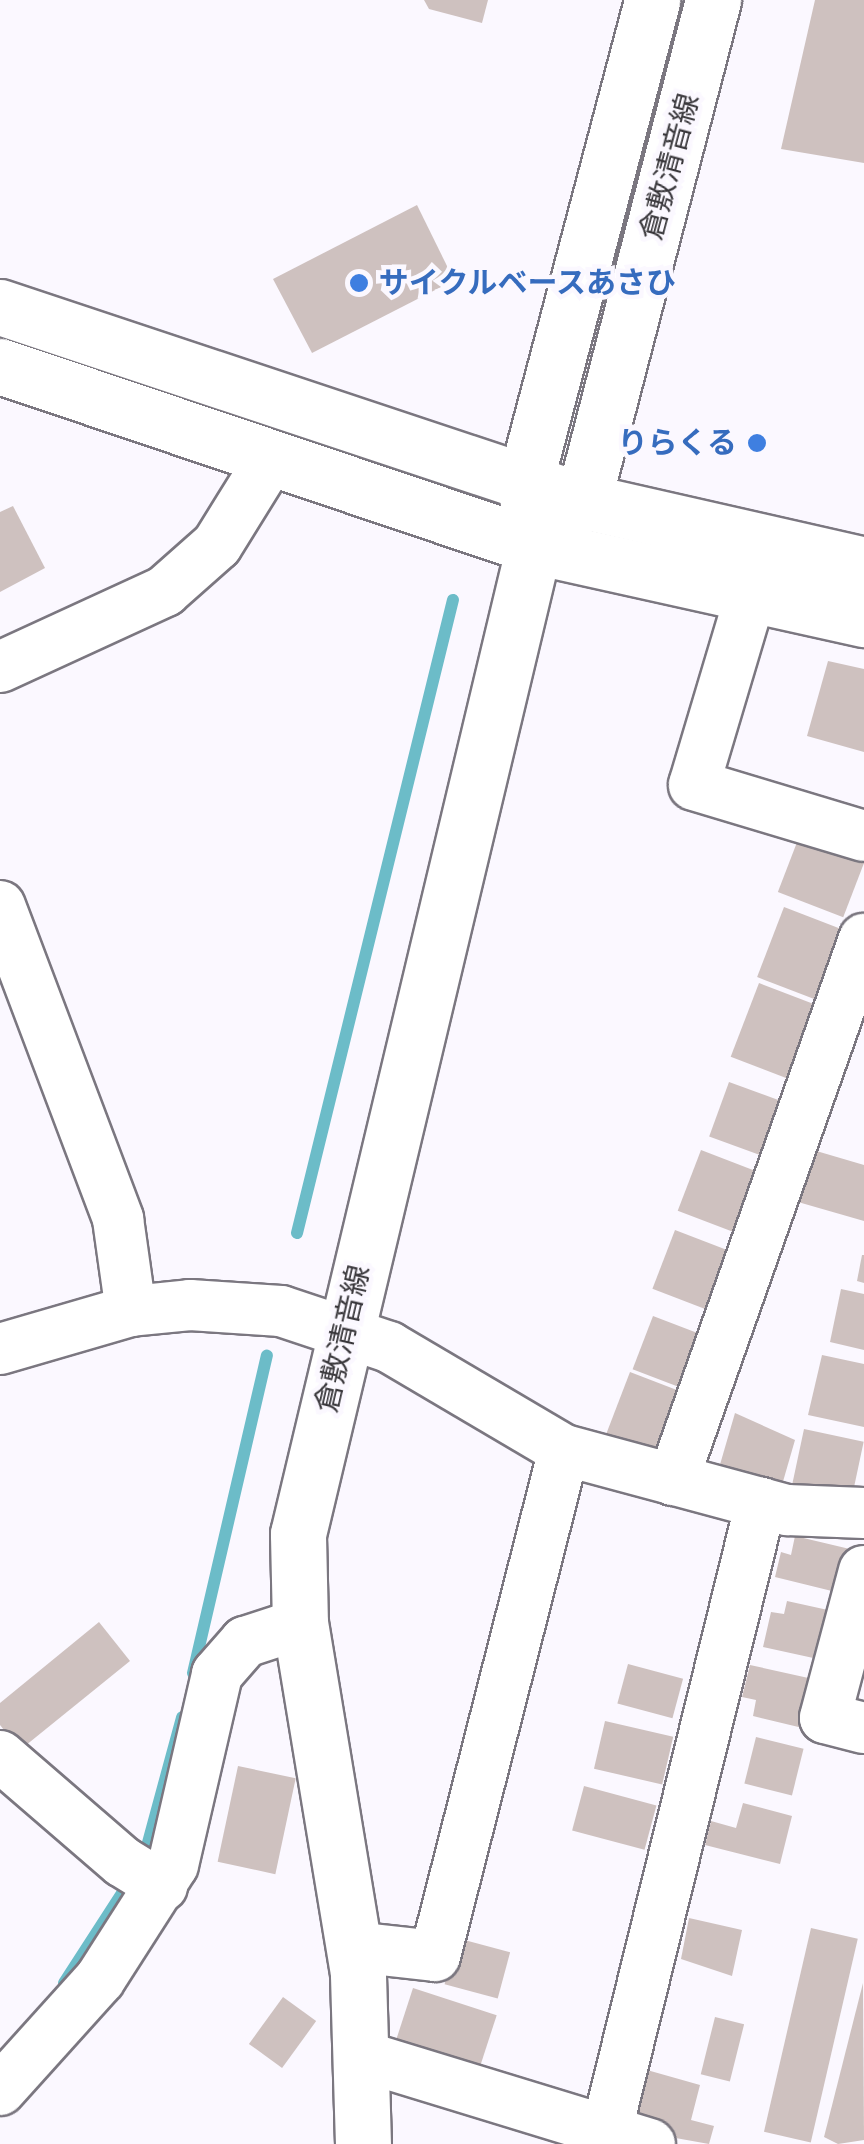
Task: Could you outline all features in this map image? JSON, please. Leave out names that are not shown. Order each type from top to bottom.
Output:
[{"type":"main road","name":"倉敷清音線","points":[[363,2144],[365,2057],[354,1946],[300,1624],[298,1534],[534,546],[526,482],[652,0]]},
{"type":"main road","name":"倉敷清音線","points":[[583,501],[713,0]]},
{"type":"main road","points":[[0,307],[583,501],[864,565]]},
{"type":"main road","points":[[0,366],[534,546],[864,619]]},
{"type":"main road","points":[[534,546],[583,501]]},
{"type":"street","points":[[0,668],[165,591],[217,545],[271,458]]},
{"type":"street","points":[[751,594],[694,785],[864,836]]},
{"type":"street","points":[[0,906],[118,1219],[131,1310]]},
{"type":"street","points":[[673,1480],[864,939]]},
{"type":"street","points":[[0,1348],[131,1310],[190,1305],[280,1311],[345,1329],[389,1347],[564,1450],[761,1503],[864,1513]]},
{"type":"street","points":[[354,1946],[435,1956],[564,1450]]},
{"type":"street","points":[[365,2057],[628,2138],[761,1503]]},
{"type":"street","points":[[864,1571],[826,1718],[864,1728]]},
{"type":"street","points":[[0,2090],[100,1979],[145,1876],[174,1865],[217,1674],[245,1642],[300,1624]]},
{"type":"street","points":[[0,1756],[145,1876]]},
{"type":"building","points":[[424,0],[488,0],[482,23],[429,9]]},
{"type":"building","points":[[815,0],[864,0],[864,163],[781,149]]},
{"type":"building","name":"サイクルベースあさひ","points":[[417,205],[448,268],[441,287],[312,353],[273,279]]},
{"type":"building","points":[[13,506],[45,568],[0,592],[0,512]]},
{"type":"building","points":[[828,661],[864,669],[864,752],[807,736]]},
{"type":"building","points":[[799,837],[864,862],[843,917],[778,892]]},
{"type":"building","points":[[784,907],[846,931],[819,1001],[757,977]]},
{"type":"building","points":[[759,983],[828,1010],[800,1083],[731,1057]]},
{"type":"building","points":[[729,1082],[784,1102],[765,1157],[709,1137]]},
{"type":"building","points":[[701,1150],[761,1173],[737,1234],[678,1211]]},
{"type":"building","points":[[813,1150],[864,1165],[864,1221],[798,1202]]},
{"type":"building","points":[[675,1230],[739,1255],[717,1314],[652,1289]]},
{"type":"building","points":[[864,1255],[864,1283],[857,1281]]},
{"type":"building","points":[[841,1289],[864,1294],[864,1350],[830,1342]]},
{"type":"building","points":[[653,1316],[718,1341],[698,1394],[633,1369]]},
{"type":"building","points":[[822,1355],[864,1364],[864,1427],[808,1415]]},
{"type":"building","points":[[630,1372],[694,1397],[669,1464],[604,1439]]},
{"type":"building","points":[[735,1413],[795,1440],[782,1485],[719,1468]]},
{"type":"building","points":[[804,1429],[864,1442],[852,1496],[792,1484]]},
{"type":"building","points":[[795,1536],[854,1550],[844,1594],[775,1577],[781,1552],[791,1555]]},
{"type":"building","points":[[787,1601],[837,1612],[827,1661],[763,1647],[771,1612],[784,1614]]},
{"type":"building","points":[[99,1622],[130,1661],[20,1750],[0,1725],[0,1703]]},
{"type":"building","points":[[628,1664],[683,1679],[672,1718],[617,1704]]},
{"type":"building","points":[[750,1665],[822,1681],[811,1730],[753,1716],[756,1700],[742,1697]]},
{"type":"building","points":[[605,1721],[673,1737],[662,1784],[594,1769]]},
{"type":"building","points":[[756,1737],[804,1749],[792,1795],[744,1784]]},
{"type":"building","points":[[238,1766],[296,1778],[275,1874],[218,1862]]},
{"type":"building","points":[[584,1786],[656,1805],[645,1850],[572,1830]]},
{"type":"building","points":[[743,1803],[792,1816],[780,1864],[705,1845],[711,1821],[736,1828]]},
{"type":"building","points":[[689,1918],[742,1930],[732,1976],[681,1959]]},
{"type":"building","points":[[811,1928],[858,1939],[811,2142],[764,2132]]},
{"type":"building","points":[[457,1938],[510,1952],[498,1999],[445,1984]]},
{"type":"building","points":[[863,1983],[864,2140],[838,2144],[824,2137]]},
{"type":"building","points":[[413,1988],[497,2015],[479,2068],[396,2041]]},
{"type":"building","points":[[283,1997],[316,2021],[282,2068],[249,2044]]},
{"type":"building","points":[[715,2017],[744,2024],[730,2082],[701,2074]]},
{"type":"building","points":[[647,2070],[700,2085],[691,2120],[714,2126],[709,2144],[631,2130]]},
{"type":"waterway","points":[[297,1233],[453,600]]},
{"type":"waterway","points":[[193,1673],[267,1355]]},
{"type":"waterway","points":[[143,1861],[182,1717]]},
{"type":"waterway","points":[[64,1983],[132,1878]]},
{"type":"place","name":"サイクルベースあさひ","points":[[359,283]]},
{"type":"place","name":"りらくる","points":[[757,443]]}]
